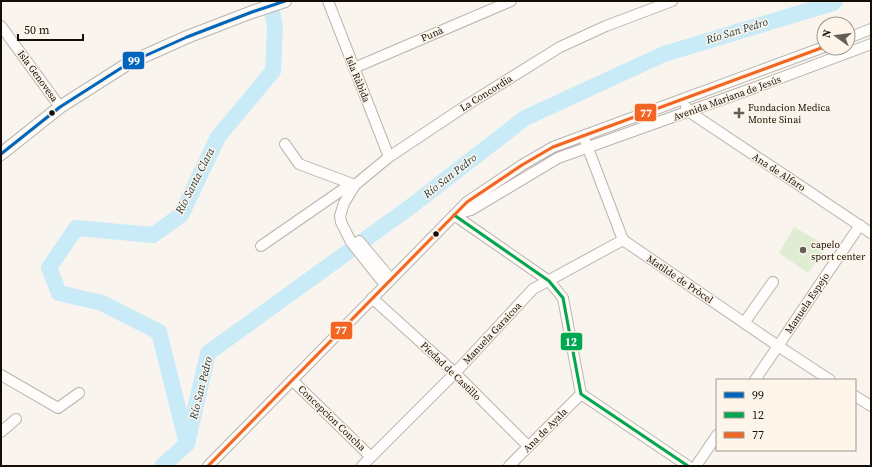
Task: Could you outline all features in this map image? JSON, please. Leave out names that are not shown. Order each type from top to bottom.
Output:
[{"type":"main road","points":[[1,154],[60,107],[129,64],[187,37],[252,12],[284,2]]},
{"type":"street","name":"Isla Ràbida","points":[[328,1],[389,157]]},
{"type":"street","name":"Punà","points":[[354,68],[511,1]]},
{"type":"street","name":"La Concordia","points":[[388,282],[344,229],[340,216],[344,203],[354,187],[389,157],[467,105],[560,47],[606,26],[667,2]]},
{"type":"street","name":"Isla Genovesa","points":[[1,26],[60,107]]},
{"type":"street","points":[[856,35],[871,29]]},
{"type":"street","name":"Avenida Mariana de Jesús","points":[[454,215],[472,210],[558,158],[751,90],[871,44]]},
{"type":"street","name":"Avenida Mariana de Jesús","points":[[208,466],[467,202],[522,165],[553,147],[816,50]]},
{"type":"street","points":[[684,99],[688,112]]},
{"type":"street","name":"Ana de Alfaro","points":[[688,112],[871,233]]},
{"type":"street","points":[[583,136],[623,240]]},
{"type":"street","points":[[285,144],[299,164],[354,187]]},
{"type":"street","points":[[261,246],[342,190],[354,187]]},
{"type":"street","points":[[454,215],[549,280],[564,298],[581,394],[688,466]]},
{"type":"street","name":"Manuela Espejo","points":[[756,379],[860,225]]},
{"type":"street","name":"Manuela Garaicoa","points":[[362,466],[455,374],[533,289],[623,240]]},
{"type":"street","name":"Matilde de Pròcel","points":[[623,240],[828,379]]},
{"type":"street","points":[[744,323],[773,282]]},
{"type":"street","name":"Piedad de Castillo","points":[[372,298],[455,374],[528,446]]},
{"type":"street","points":[[1,375],[58,408],[79,393]]},
{"type":"street","name":"Concepcion Concha","points":[[292,380],[371,457]]},
{"type":"street","name":"Ana de Ayala","points":[[509,466],[581,394]]},
{"type":"street","points":[[856,397],[871,406]]},
{"type":"street","points":[[1,432],[16,419]]},
{"type":"street","points":[[696,466],[716,436]]},
{"type":"green space","name":"capelo sport center","points":[[794,227],[827,246],[808,273],[779,253]]},
{"type":"waterway","name":"Río Santa Clara","points":[[186,440],[159,332],[102,303],[59,293],[49,268],[76,228],[153,235],[181,215],[218,137],[273,71],[275,27],[270,1]]},
{"type":"waterway","name":"Río San Pedro","points":[[162,466],[187,444],[208,353],[410,207],[525,118],[664,54],[833,3],[835,1]]},
{"type":"transit line","name":"99","points":[[1,154],[60,107],[129,63],[187,37],[285,1]]},
{"type":"transit line","name":"77","points":[[208,466],[467,202],[522,165],[553,147],[816,50]]},
{"type":"transit line","name":"12","points":[[454,215],[549,281],[563,298],[581,394],[688,466]]},
{"type":"place","name":"Fundacion Medica Monte Sinai","points":[[739,113]]},
{"type":"place","name":"capelo sport center","points":[[803,250]]}]
